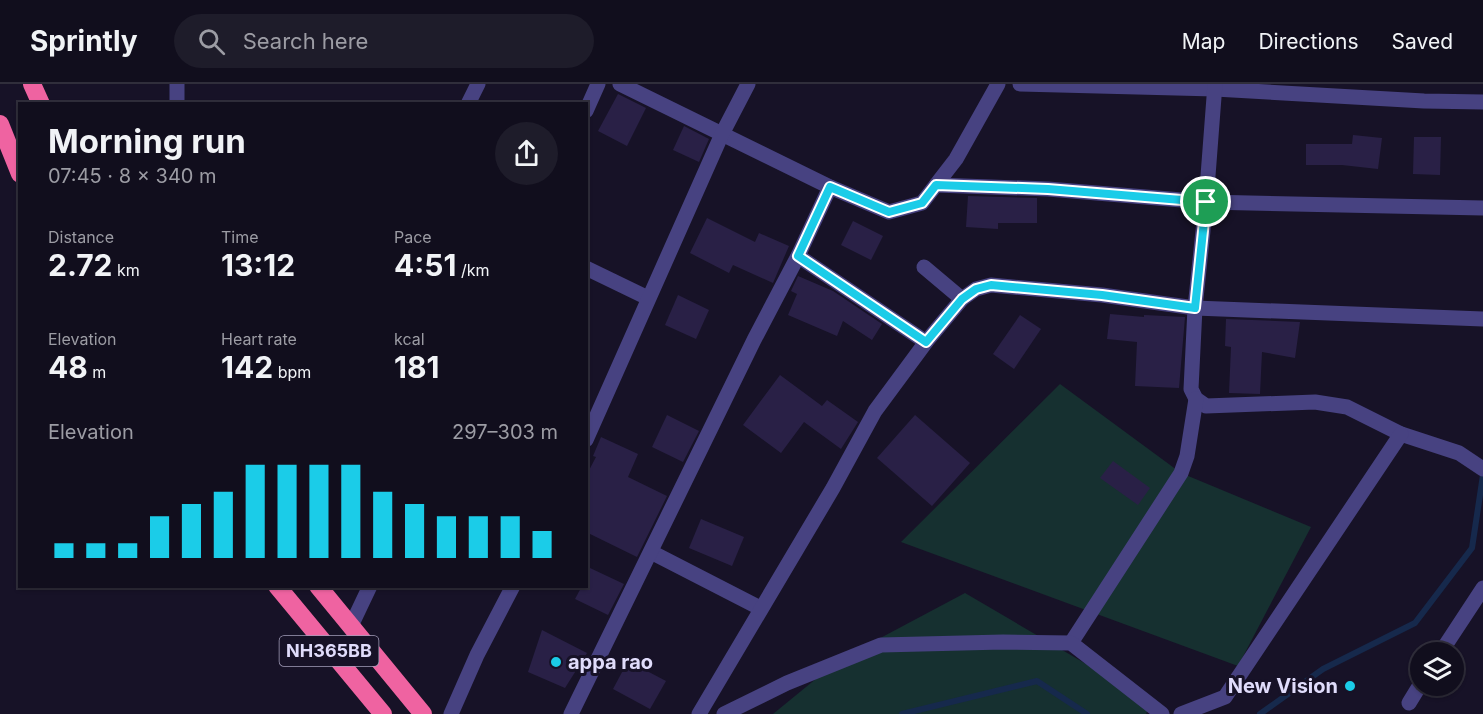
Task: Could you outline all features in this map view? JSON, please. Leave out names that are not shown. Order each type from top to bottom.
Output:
[{"type":"highway","points":[[32,84],[40,102]]},
{"type":"highway","points":[[0,124],[18,169]]},
{"type":"highway","name":"NH365BB","points":[[279,588],[383,714]]},
{"type":"highway","name":"NH365BB","points":[[320,588],[423,714]]},
{"type":"street","points":[[177,84],[177,102]]},
{"type":"street","points":[[469,102],[478,84]]},
{"type":"street","points":[[588,106],[598,84]]},
{"type":"street","points":[[620,84],[830,187],[889,212],[922,203],[956,159],[998,84]]},
{"type":"street","points":[[588,435],[722,134],[748,84]]},
{"type":"street","points":[[1020,84],[1215,86],[1424,101],[1483,102]]},
{"type":"street","points":[[1215,86],[1195,308],[1191,389],[1196,399],[1206,406],[1315,402],[1347,406],[1401,434],[1459,453],[1483,469]]},
{"type":"street","points":[[936,185],[1048,189],[1206,202],[1483,208]]},
{"type":"street","points":[[571,714],[830,187]]},
{"type":"street","points":[[798,256],[926,342]]},
{"type":"street","points":[[924,267],[962,299]]},
{"type":"street","points":[[588,269],[648,298]]},
{"type":"street","points":[[699,714],[833,488],[875,411],[926,342],[962,299],[976,289],[991,285],[1102,295],[1195,308],[1483,319]]},
{"type":"street","points":[[1071,643],[1182,473],[1196,399]]},
{"type":"street","points":[[1181,714],[1225,697],[1401,434]]},
{"type":"street","points":[[651,552],[760,608]]},
{"type":"street","points":[[351,626],[369,588]]},
{"type":"street","points":[[451,714],[477,655],[512,588]]},
{"type":"street","points":[[1448,642],[1483,588]]},
{"type":"street","points":[[724,714],[787,683],[880,645],[1003,642],[1071,643],[1162,714]]},
{"type":"street","points":[[1409,703],[1413,696]]},
{"type":"green space","points":[[1060,384],[1181,473],[1311,527],[1238,666],[901,542]]},
{"type":"green space","points":[[965,593],[1151,702],[1146,714],[773,714],[839,660]]},
{"type":"building","points":[[618,94],[646,108],[627,146],[598,131]]},
{"type":"building","points":[[684,126],[709,139],[699,162],[673,150]]},
{"type":"building","points":[[1353,135],[1382,138],[1378,169],[1342,165],[1306,165],[1306,144],[1352,144]]},
{"type":"building","points":[[1414,137],[1441,137],[1440,175],[1413,174]]},
{"type":"building","points":[[968,196],[1037,198],[1037,223],[998,223],[998,229],[966,227]]},
{"type":"building","points":[[707,218],[755,242],[759,233],[789,246],[773,283],[733,265],[729,273],[690,253]]},
{"type":"building","points":[[853,221],[883,236],[871,260],[841,245]]},
{"type":"building","points":[[798,276],[833,291],[882,324],[872,340],[843,321],[837,336],[788,315],[797,294],[791,291]]},
{"type":"building","points":[[678,295],[709,310],[696,339],[665,325]]},
{"type":"building","points":[[1110,314],[1185,317],[1179,388],[1135,386],[1137,342],[1107,339]]},
{"type":"building","points":[[1020,315],[1041,329],[1014,369],[993,354]]},
{"type":"building","points":[[1226,319],[1300,322],[1295,358],[1262,352],[1260,394],[1229,393],[1231,347],[1225,346]]},
{"type":"building","points":[[780,375],[822,406],[827,400],[858,422],[841,449],[804,422],[781,453],[743,425]]},
{"type":"building","points":[[667,415],[699,431],[683,462],[652,447]]},
{"type":"building","points":[[915,415],[970,463],[932,506],[877,458]]},
{"type":"building","points":[[601,437],[638,454],[628,477],[667,496],[637,557],[588,533],[588,472],[596,457],[593,456]]},
{"type":"building","points":[[1113,461],[1150,488],[1138,505],[1100,478]]},
{"type":"building","points":[[701,519],[744,537],[732,566],[689,548]]},
{"type":"building","points":[[590,568],[624,584],[608,615],[575,599],[581,588],[588,588]]},
{"type":"building","name":"appa rao","points":[[542,630],[587,653],[565,688],[528,672]]},
{"type":"building","points":[[628,661],[666,681],[650,709],[613,689]]},
{"type":"waterway","points":[[1260,714],[1323,669],[1415,623],[1472,548],[1483,475]]},
{"type":"waterway","points":[[902,714],[1037,681],[1087,714]]},
{"type":"place","name":"appa rao","points":[[556,662]]},
{"type":"place","name":"New Vision","points":[[1350,686]]},
{"type":"route","points":[[936,185],[1048,189],[1206,202],[1195,308],[1102,295],[991,285],[976,289],[962,299],[926,342],[798,256],[830,187],[889,212],[922,203],[936,185]]}]
